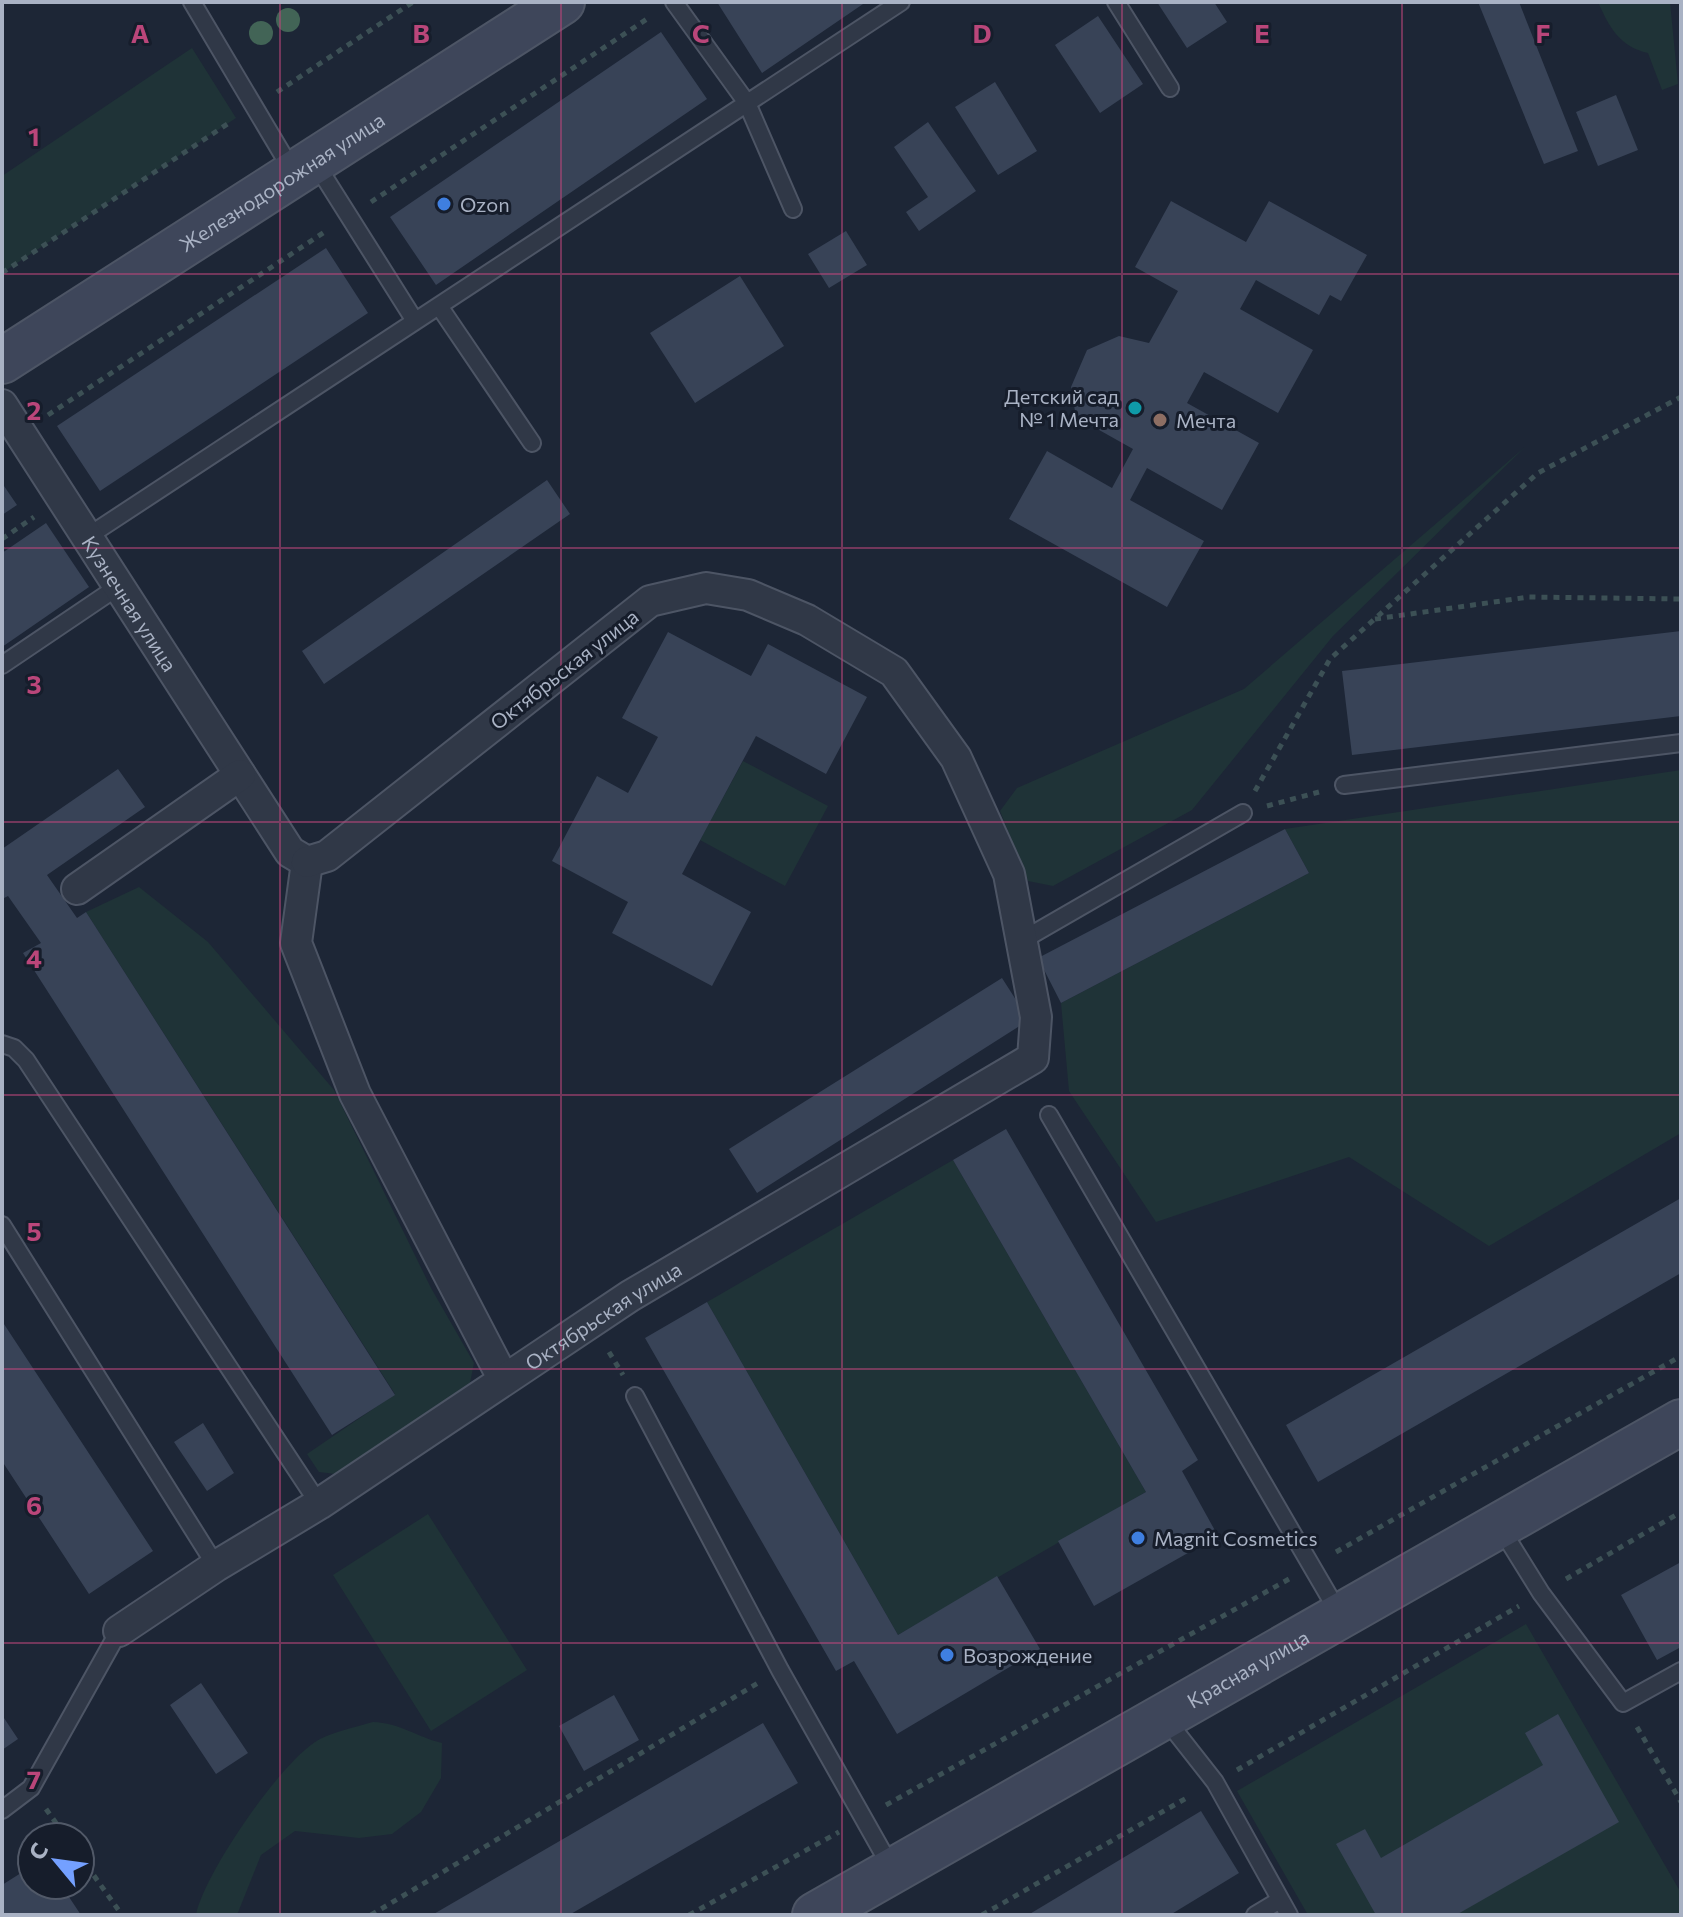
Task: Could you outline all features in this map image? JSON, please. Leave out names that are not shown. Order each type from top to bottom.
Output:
[{"type":"street","name":"Железнодорожная улица","points":[[2,361],[562,2]]},
{"type":"street","points":[[2,405],[11,440]]},
{"type":"street","name":"Кузнечная улица","points":[[11,440],[87,537],[290,852],[307,862]]},
{"type":"street","name":"Октябрьская улица","points":[[119,1631],[216,1566],[319,1504],[591,1321],[1033,1058],[1036,1017],[1009,874],[956,758],[894,672],[807,620],[748,595],[706,588],[650,601],[327,856],[307,862],[296,943],[355,1094],[503,1378]]},
{"type":"street","points":[[77,889],[240,775]]},
{"type":"street","name":"Красная улица","points":[[815,1915],[1681,1422]]},
{"type":"lane","points":[[192,2],[254,106],[304,167],[415,321]]},
{"type":"lane","points":[[674,2],[747,103],[793,209]]},
{"type":"lane","points":[[87,537],[901,2]]},
{"type":"lane","points":[[1116,2],[1170,88]]},
{"type":"lane","points":[[439,306],[532,443]]},
{"type":"lane","points":[[2,665],[119,586]]},
{"type":"lane","points":[[1344,785],[1681,743]]},
{"type":"lane","points":[[1021,941],[1243,813]]},
{"type":"lane","points":[[2,1044],[14,1048],[26,1060],[319,1504]]},
{"type":"lane","points":[[1049,1115],[1341,1616]]},
{"type":"lane","points":[[2,1225],[216,1566]]},
{"type":"lane","points":[[635,1396],[780,1670],[893,1871]]},
{"type":"lane","points":[[1500,1525],[1541,1593],[1623,1703],[1681,1671]]},
{"type":"lane","points":[[2,1810],[31,1788],[119,1631]]},
{"type":"lane","points":[[1163,1717],[1215,1782],[1284,1908],[1255,1915]]},
{"type":"path","points":[[2,273],[413,2]]},
{"type":"path","points":[[1243,813],[1330,659],[1538,473],[1681,397]]},
{"type":"path","points":[[1374,619],[1529,597],[1681,599]]},
{"type":"path","points":[[1243,813],[1344,785]]},
{"type":"path","points":[[591,1321],[635,1396]]},
{"type":"path","points":[[689,1915],[1681,1356]]},
{"type":"path","points":[[982,1915],[1681,1512]]},
{"type":"path","points":[[371,1915],[780,1670]]},
{"type":"path","points":[[1623,1703],[1681,1802]]},
{"type":"path","points":[[96,1878],[122,1915]]},
{"type":"green space","points":[[1598,2],[1670,2],[1678,84],[1662,90],[1648,53],[1630,46],[1617,35]]},
{"type":"green space","points":[[192,48],[236,118],[2,273],[2,176]]},
{"type":"green space","points":[[1525,447],[1333,636],[1192,810],[1053,886],[1028,881],[1000,811],[1017,788],[1244,689]]},
{"type":"green space","points":[[743,761],[828,806],[785,886],[700,840]]},
{"type":"green space","points":[[1681,770],[1681,1133],[1489,1246],[1349,1157],[1156,1222],[1069,1091],[1061,1003],[1309,873],[1285,829]]},
{"type":"green space","points":[[139,887],[208,942],[334,1090],[431,1288],[474,1363],[470,1383],[336,1474],[319,1472],[307,1454],[395,1394],[86,912]]},
{"type":"green space","points":[[953,1160],[1146,1492],[898,1635],[707,1302]]},
{"type":"green space","points":[[428,1514],[527,1670],[431,1731],[333,1575]]},
{"type":"green space","points":[[1526,1624],[1681,1893],[1681,1915],[1308,1915],[1237,1791]]},
{"type":"green space","points":[[373,1722],[392,1725],[442,1743],[441,1778],[421,1812],[392,1834],[359,1838],[295,1831],[261,1855],[237,1915],[196,1915],[213,1873],[229,1847],[266,1792],[286,1769],[320,1739]]},
{"type":"building","points":[[717,2],[866,2],[762,73]]},
{"type":"building","points":[[1157,2],[1214,2],[1227,22],[1187,48]]},
{"type":"building","points":[[1478,2],[1519,2],[1578,151],[1544,164]]},
{"type":"building","points":[[1098,16],[1143,84],[1100,113],[1055,45]]},
{"type":"building","points":[[661,32],[707,99],[436,285],[390,217]]},
{"type":"building","points":[[995,82],[1037,151],[998,175],[955,107]]},
{"type":"building","points":[[1616,95],[1638,150],[1598,166],[1576,112]]},
{"type":"building","points":[[928,122],[976,191],[919,231],[906,212],[928,197],[894,147]]},
{"type":"building","name":"Детский сад № 1 Мечта","points":[[1171,201],[1246,242],[1269,201],[1367,255],[1341,301],[1330,295],[1319,315],[1256,280],[1240,309],[1313,350],[1278,413],[1204,372],[1187,403],[1259,443],[1222,510],[1147,468],[1130,500],[1204,541],[1167,607],[1009,519],[1047,451],[1112,488],[1133,449],[1076,417],[1071,387],[1087,350],[1119,336],[1149,343],[1178,291],[1135,267]]},
{"type":"building","points":[[846,231],[867,265],[829,288],[808,254]]},
{"type":"building","points":[[326,248],[368,313],[100,491],[57,426]]},
{"type":"building","points":[[740,276],[784,346],[695,403],[650,333]]},
{"type":"building","points":[[547,480],[570,514],[324,684],[302,651]]},
{"type":"building","points":[[2,483],[17,505],[2,515]]},
{"type":"building","points":[[46,523],[89,587],[2,647],[2,553]]},
{"type":"building","points":[[1681,631],[1681,716],[1352,755],[1342,671]]},
{"type":"building","points":[[668,632],[751,676],[768,644],[867,697],[826,774],[756,736],[682,874],[751,912],[712,986],[612,933],[628,902],[552,861],[597,776],[628,793],[658,737],[622,718]]},
{"type":"building","points":[[118,769],[145,807],[47,875],[77,918],[86,912],[395,1395],[332,1435],[23,953],[41,943],[8,896],[2,899],[2,849]]},
{"type":"building","points":[[1285,829],[1309,873],[1061,1003],[1038,958]]},
{"type":"building","points":[[1002,978],[1029,1020],[757,1193],[729,1149]]},
{"type":"building","points":[[1006,1129],[1198,1460],[1182,1471],[1218,1536],[1094,1606],[1058,1541],[1146,1492],[953,1160]]},
{"type":"building","points":[[1681,1198],[1681,1273],[1318,1482],[1286,1425]]},
{"type":"building","points":[[707,1302],[898,1635],[997,1576],[1040,1649],[897,1734],[854,1661],[836,1671],[645,1338]]},
{"type":"building","points":[[2,1321],[153,1551],[89,1594],[2,1461]]},
{"type":"building","points":[[203,1423],[234,1473],[207,1491],[174,1442]]},
{"type":"building","points":[[1681,1562],[1681,1647],[1657,1660],[1621,1595]]},
{"type":"building","points":[[201,1683],[248,1753],[216,1774],[170,1705]]},
{"type":"building","points":[[614,1695],[639,1740],[584,1771],[559,1726]]},
{"type":"building","points":[[1558,1714],[1619,1822],[1456,1915],[1376,1915],[1336,1844],[1365,1829],[1381,1858],[1543,1765],[1525,1733]]},
{"type":"building","points":[[2,1715],[18,1739],[2,1750]]},
{"type":"building","points":[[763,1723],[798,1783],[569,1915],[432,1915]]},
{"type":"building","points":[[1201,1811],[1239,1873],[1170,1915],[1028,1915]]},
{"type":"building","points":[[16,1876],[16,1901],[72,1901],[81,1915],[2,1915],[2,1885]]},
{"type":"place","name":"Ozon","points":[[444,204]]},
{"type":"place","name":"Детский сад № 1 Мечта","points":[[1135,408]]},
{"type":"place","name":"Мечта","points":[[1160,420]]},
{"type":"place","name":"Magnit Cosmetics","points":[[1138,1538]]},
{"type":"place","name":"Возрождение","points":[[947,1655]]}]
